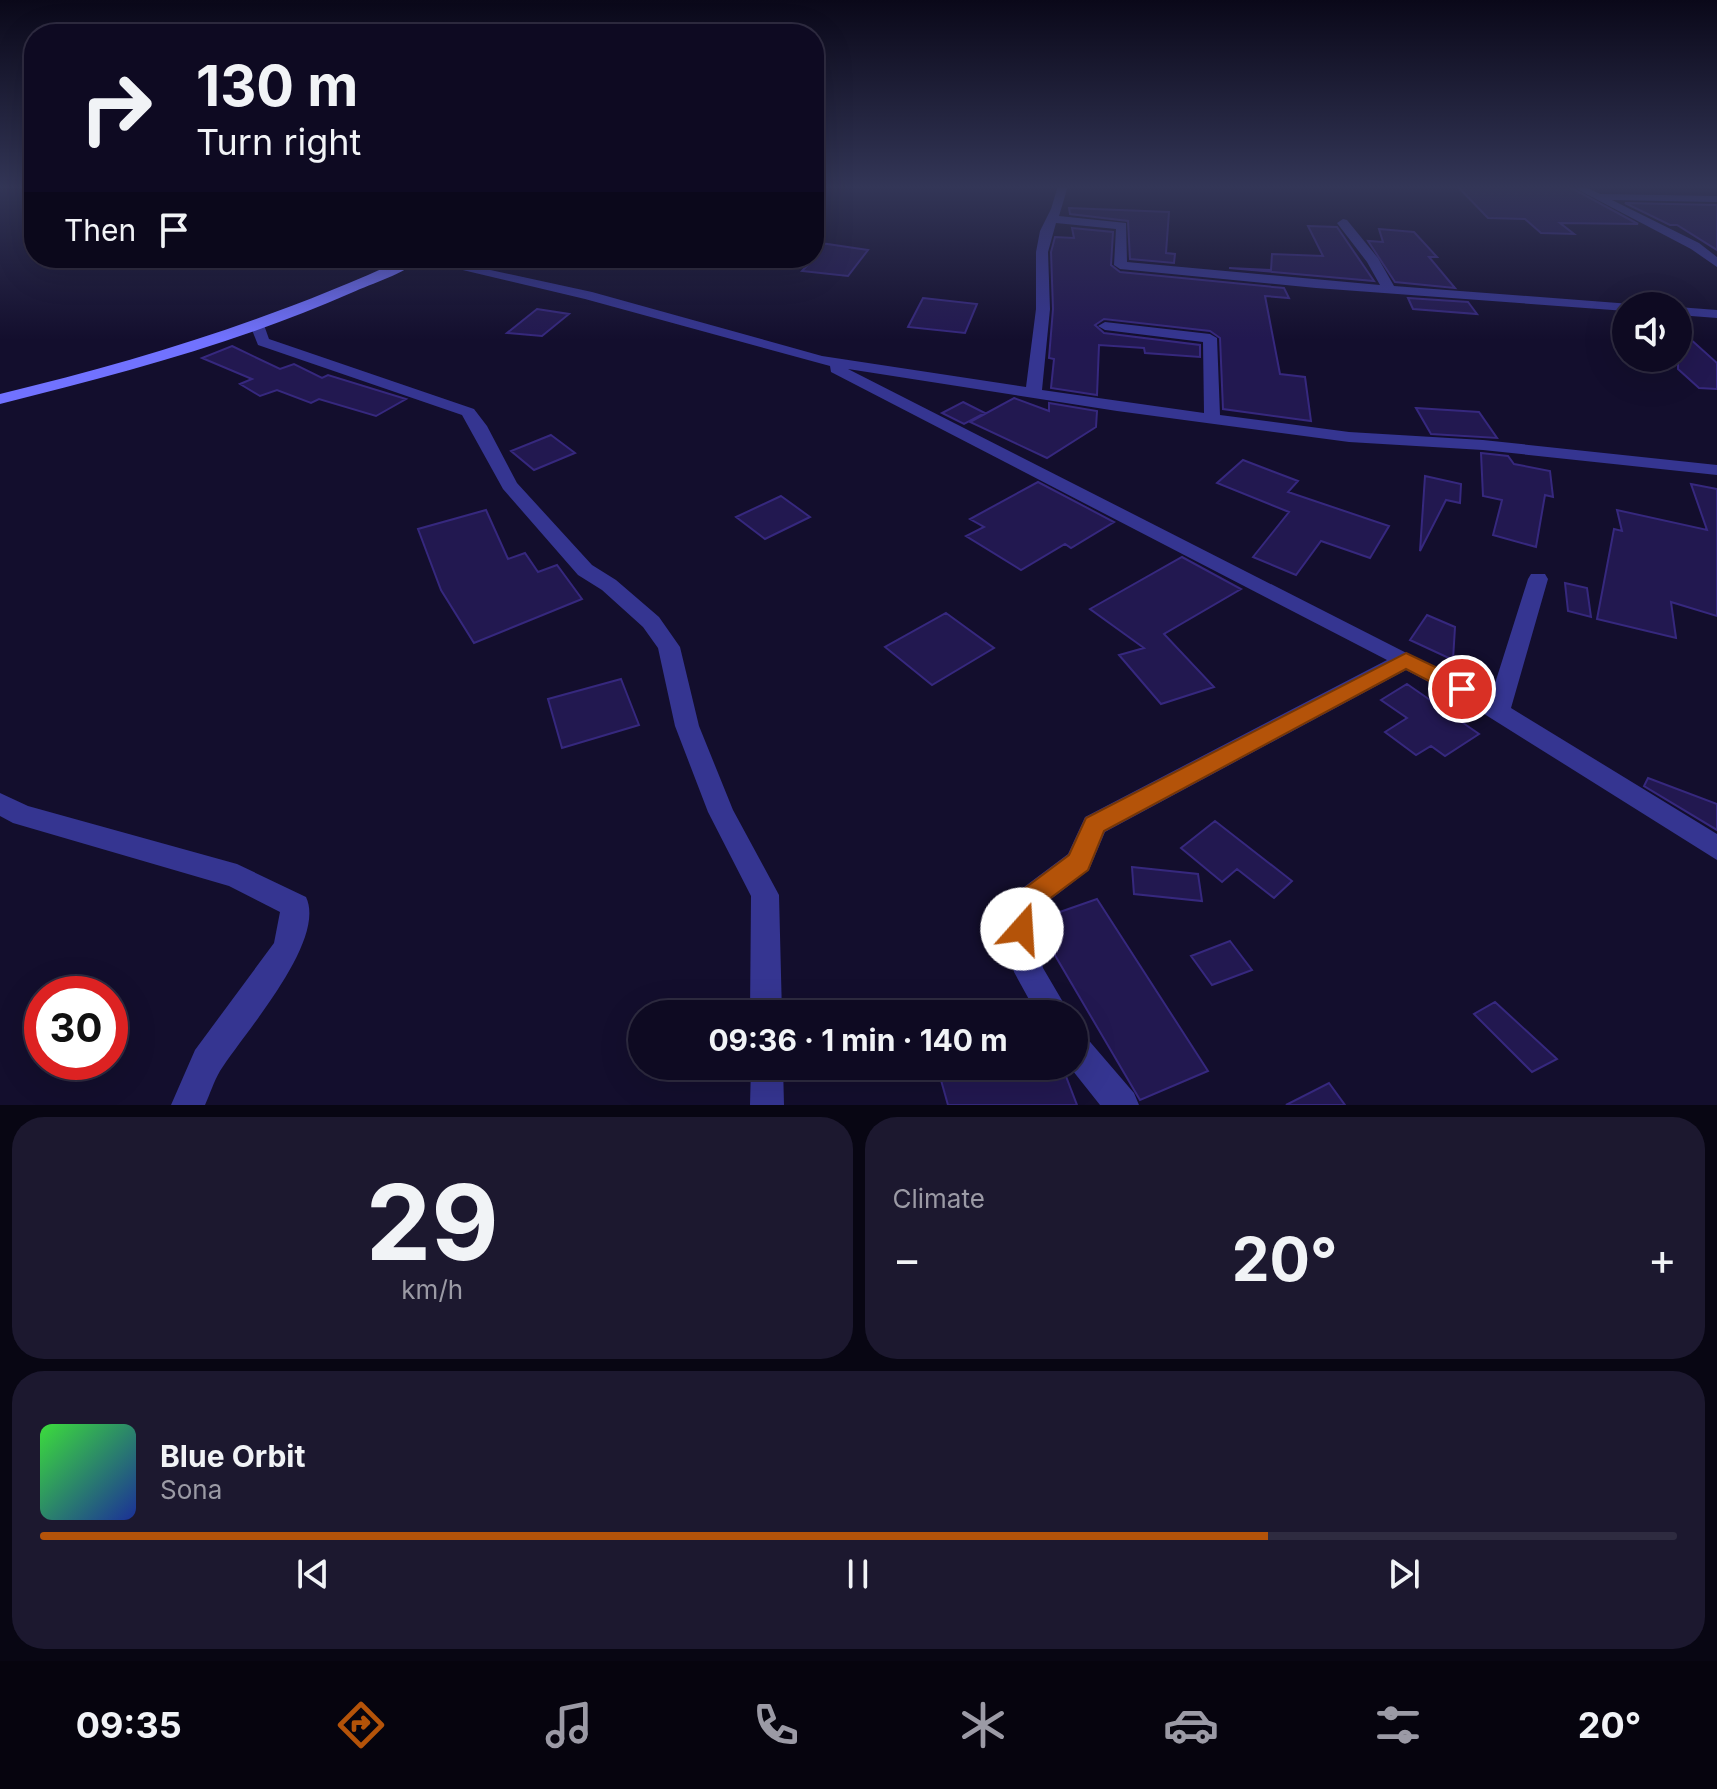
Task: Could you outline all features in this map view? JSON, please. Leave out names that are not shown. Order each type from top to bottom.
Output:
[{"type":"street","points":[[1034,391],[1043,309],[1042,252],[1046,238]]},
{"type":"street","points":[[1121,238],[1120,265],[1612,306]]},
{"type":"street","points":[[1354,238],[1389,289]]},
{"type":"street","points":[[1678,238],[1717,263]]},
{"type":"street","points":[[0,399],[139,362],[257,325],[395,268]]},
{"type":"street","points":[[463,268],[587,295],[820,360],[1349,437],[1483,445],[1717,470]]},
{"type":"street","points":[[1692,312],[1717,314]]},
{"type":"street","points":[[257,325],[263,342],[468,412],[479,426],[509,485],[585,570],[609,585],[651,622],[669,647],[687,726],[721,812],[765,895],[766,1000]]},
{"type":"street","points":[[1105,326],[1210,338],[1212,419]]},
{"type":"street","points":[[820,360],[1406,660],[1498,711],[1717,848]]},
{"type":"street","points":[[1498,711],[1538,579]]},
{"type":"street","points":[[1046,1000],[1029,972],[1018,908],[1079,862],[1094,825],[1406,660]]},
{"type":"street","points":[[0,804],[22,815],[91,832],[237,876],[296,906],[288,948],[207,1062],[188,1105]]},
{"type":"street","points":[[1088,1064],[1122,1105]]},
{"type":"street","points":[[767,1080],[767,1105]]},
{"type":"building","points":[[1055,238],[1113,238],[1111,265],[1120,272],[1284,288],[1289,298],[1265,296],[1280,374],[1305,377],[1311,421],[1223,409],[1220,338],[1210,331],[1104,319],[1095,325],[1104,333],[1200,345],[1200,357],[1145,353],[1144,348],[1099,345],[1097,395],[1051,388],[1054,359],[1049,358],[1053,309],[1051,252]]},
{"type":"building","points":[[1129,238],[1167,238],[1166,253],[1175,254],[1174,263],[1130,259]]},
{"type":"building","points":[[1314,238],[1344,238],[1374,281],[1229,268],[1271,270],[1272,254],[1323,256]]},
{"type":"building","points":[[1382,238],[1419,238],[1437,257],[1429,257],[1455,288],[1395,282],[1368,241],[1383,242]]},
{"type":"building","points":[[1697,238],[1717,238],[1717,250]]},
{"type":"building","points":[[824,243],[868,250],[848,276],[802,271],[805,268],[824,268]]},
{"type":"building","points":[[923,298],[977,304],[965,333],[908,327]]},
{"type":"building","points":[[1408,298],[1468,302],[1477,314],[1413,309]]},
{"type":"building","points":[[537,309],[569,314],[542,336],[507,333]]},
{"type":"building","points":[[1692,341],[1717,363],[1717,389],[1699,388],[1681,372],[1692,372]]},
{"type":"building","points":[[232,346],[280,369],[294,364],[322,378],[328,375],[406,399],[376,416],[319,399],[311,403],[277,390],[260,396],[240,384],[252,379],[202,358]]},
{"type":"building","points":[[1014,398],[1049,411],[1049,403],[1097,411],[1096,427],[1047,458],[970,422]]},
{"type":"building","points":[[963,402],[985,413],[964,424],[942,413]]},
{"type":"building","points":[[1416,408],[1479,412],[1497,438],[1431,434]]},
{"type":"building","points":[[551,435],[575,453],[534,470],[511,451]]},
{"type":"building","points":[[1481,453],[1508,456],[1514,464],[1550,471],[1553,497],[1545,495],[1536,547],[1493,535],[1502,500],[1483,496]]},
{"type":"building","points":[[1243,460],[1298,481],[1288,492],[1389,526],[1370,558],[1321,541],[1296,575],[1253,557],[1289,512],[1217,483]]},
{"type":"building","points":[[1425,476],[1461,484],[1460,503],[1446,500],[1420,551]]},
{"type":"building","points":[[1038,482],[1114,522],[1071,548],[1065,544],[1021,570],[966,536],[984,527],[970,519]]},
{"type":"building","points":[[1691,484],[1717,489],[1717,616],[1671,602],[1676,638],[1597,619],[1614,529],[1622,531],[1617,510],[1707,530]]},
{"type":"building","points":[[781,496],[810,517],[765,539],[736,517]]},
{"type":"building","points":[[486,510],[508,559],[525,553],[538,572],[557,565],[582,599],[474,643],[441,590],[418,529]]},
{"type":"building","points":[[1182,557],[1241,589],[1164,634],[1214,687],[1161,704],[1119,655],[1144,648],[1090,609]]},
{"type":"building","points":[[1565,583],[1587,588],[1591,617],[1568,611]]},
{"type":"building","points":[[946,613],[994,648],[932,685],[885,647]]},
{"type":"building","points":[[1427,615],[1455,627],[1453,660],[1410,640]]},
{"type":"building","points":[[621,679],[639,725],[562,748],[548,699]]},
{"type":"building","points":[[1407,684],[1479,734],[1445,756],[1431,746],[1416,755],[1385,732],[1407,718],[1381,700]]},
{"type":"building","points":[[1648,778],[1717,804],[1717,830],[1644,786]]},
{"type":"building","points":[[1215,821],[1292,881],[1274,898],[1237,869],[1222,882],[1181,848]]},
{"type":"building","points":[[1132,867],[1198,874],[1202,901],[1134,894]]},
{"type":"building","points":[[1097,899],[1208,1071],[1140,1100],[1088,1011],[1088,1000],[1081,1000],[1037,920]]},
{"type":"building","points":[[1230,941],[1252,970],[1212,985],[1191,956]]},
{"type":"building","points":[[1495,1002],[1557,1059],[1532,1072],[1474,1014]]},
{"type":"building","points":[[941,1080],[1067,1080],[1077,1105],[948,1105]]},
{"type":"building","points":[[1329,1083],[1345,1105],[1286,1105]]},
{"type":"route","points":[[1022,929],[1018,908],[1079,862],[1094,825],[1406,660],[1462,689]]}]
